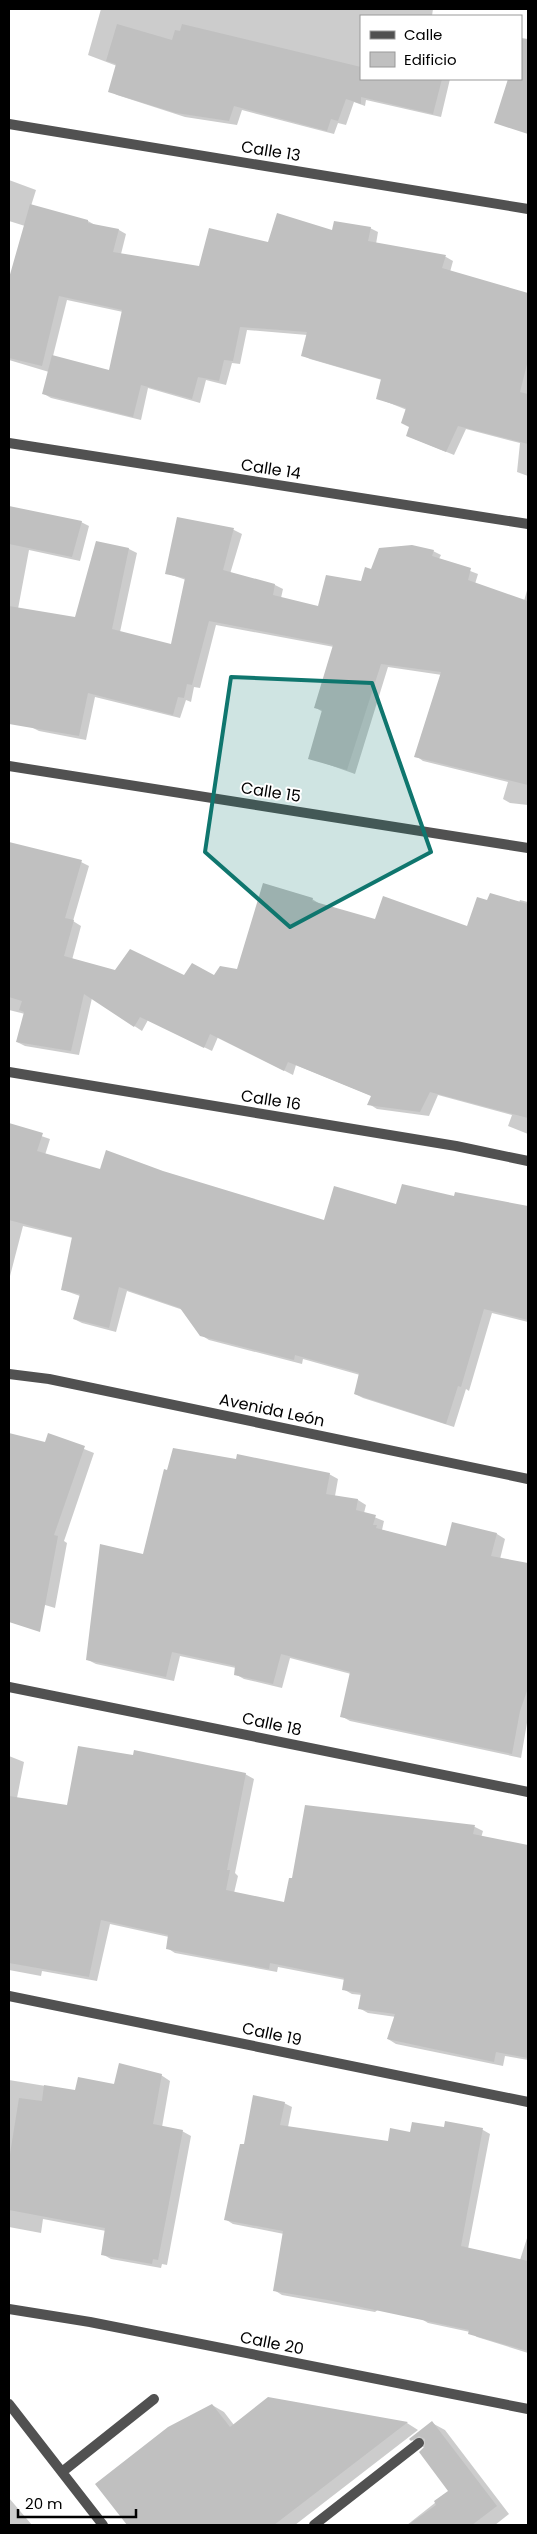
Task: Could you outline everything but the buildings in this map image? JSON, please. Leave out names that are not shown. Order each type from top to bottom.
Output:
[{"type":"street","name":"Calle 13","points":[[9,124],[528,208]]},
{"type":"street","name":"Calle 14","points":[[9,443],[528,524]]},
{"type":"street","name":"Calle 15","points":[[9,766],[528,848]]},
{"type":"street","name":"Calle 16","points":[[9,1072],[456,1146],[528,1161]]},
{"type":"street","name":"Avenida León","points":[[9,1374],[49,1379],[528,1479]]},
{"type":"street","name":"Calle 18","points":[[9,1687],[528,1792]]},
{"type":"street","name":"Calle 19","points":[[9,1996],[528,2102]]},
{"type":"street","name":"Calle 20","points":[[9,2309],[90,2322],[528,2409]]},
{"type":"street","points":[[62,2472],[154,2399]]},
{"type":"street","points":[[9,2404],[102,2525]]},
{"type":"street","points":[[314,2525],[419,2443]]},
{"type":"highlighted area","points":[[231,677],[372,683],[431,852],[290,927],[205,852]]}]
